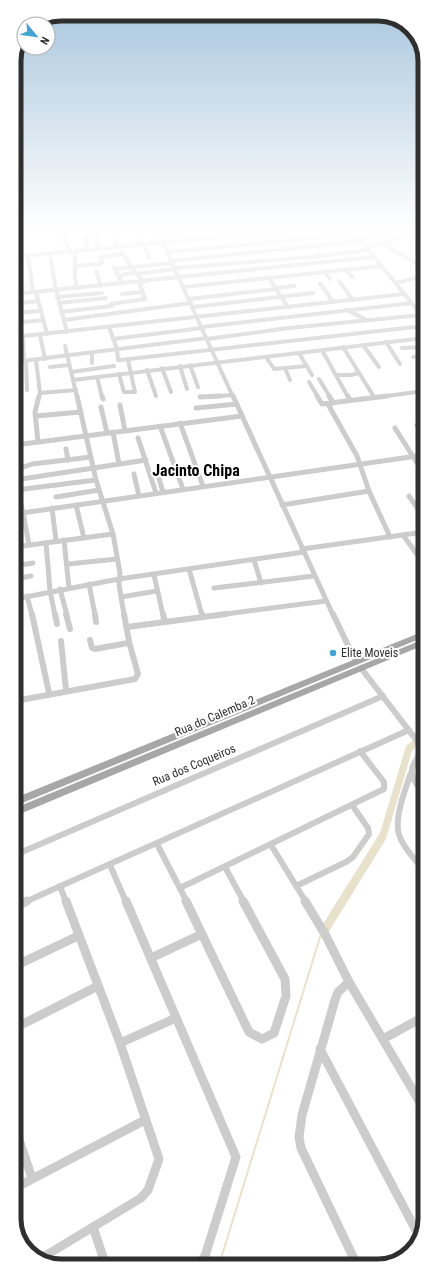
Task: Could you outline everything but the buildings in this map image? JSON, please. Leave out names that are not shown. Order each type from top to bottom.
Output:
[{"type":"main road","name":"Rua do Calemba 2","points":[[21,809],[358,665],[418,637]]},
{"type":"main road","name":"Rua do Calemba 2","points":[[21,800],[358,665],[418,644]]},
{"type":"street","points":[[22,290],[22,293],[56,290],[67,332]]},
{"type":"street","points":[[101,290],[116,313]]},
{"type":"street","points":[[185,290],[314,576],[358,665],[418,741]]},
{"type":"street","points":[[237,290],[240,293]]},
{"type":"street","points":[[64,320],[191,303],[264,290]]},
{"type":"street","points":[[277,290],[288,306]]},
{"type":"street","points":[[325,290],[333,302]]},
{"type":"street","points":[[345,290],[352,300]]},
{"type":"street","points":[[401,290],[418,310]]},
{"type":"street","points":[[35,292],[47,334]]},
{"type":"street","points":[[61,312],[146,300],[142,292],[122,294]]},
{"type":"street","points":[[57,297],[102,293]]},
{"type":"street","points":[[191,303],[244,302],[312,293]]},
{"type":"street","points":[[27,390],[22,337],[404,294]]},
{"type":"street","points":[[84,295],[86,300]]},
{"type":"street","points":[[59,303],[106,298]]},
{"type":"street","points":[[21,303],[38,301]]},
{"type":"street","points":[[244,302],[248,311]]},
{"type":"street","points":[[113,339],[412,303]]},
{"type":"street","points":[[21,312],[40,310]]},
{"type":"street","points":[[347,310],[368,320]]},
{"type":"street","points":[[355,315],[358,321]]},
{"type":"street","points":[[21,361],[358,321],[418,316]]},
{"type":"street","points":[[21,322],[43,320]]},
{"type":"street","points":[[109,327],[117,349],[118,360],[128,360],[212,349],[418,327]]},
{"type":"street","points":[[40,335],[45,359]]},
{"type":"street","points":[[73,380],[418,339]]},
{"type":"street","points":[[386,342],[400,364]]},
{"type":"street","points":[[364,345],[379,367]]},
{"type":"street","points":[[21,700],[137,677],[121,597],[113,534],[96,480],[87,435],[65,346]]},
{"type":"street","points":[[343,347],[374,397]]},
{"type":"street","points":[[402,348],[418,347]]},
{"type":"street","points":[[322,350],[350,400]]},
{"type":"street","points":[[92,353],[92,363]]},
{"type":"street","points":[[299,353],[312,375]]},
{"type":"street","points":[[162,355],[163,368],[171,392]]},
{"type":"street","points":[[413,357],[418,356]]},
{"type":"street","points":[[150,357],[155,369]]},
{"type":"street","points":[[266,357],[273,368],[306,366]]},
{"type":"street","points":[[139,358],[142,371]]},
{"type":"street","points":[[36,360],[40,393],[36,408],[38,442]]},
{"type":"street","points":[[119,374],[124,392],[133,392],[135,390],[128,360]]},
{"type":"street","points":[[50,367],[69,365]]},
{"type":"street","points":[[190,365],[198,387]]},
{"type":"street","points":[[71,372],[114,366]]},
{"type":"street","points":[[180,366],[187,389]]},
{"type":"street","points":[[285,368],[290,380]]},
{"type":"street","points":[[147,370],[156,396]]},
{"type":"street","points":[[337,375],[351,375],[359,373]]},
{"type":"street","points":[[97,377],[103,399]]},
{"type":"street","points":[[319,379],[333,402]]},
{"type":"street","points":[[309,382],[321,404],[418,392]]},
{"type":"street","points":[[40,393],[76,390]]},
{"type":"street","points":[[200,398],[233,395]]},
{"type":"street","points":[[333,402],[329,406],[357,456],[369,491],[390,536]]},
{"type":"street","points":[[196,408],[237,404]]},
{"type":"street","points":[[120,405],[125,430]]},
{"type":"street","points":[[101,407],[107,433]]},
{"type":"street","points":[[36,416],[81,412]]},
{"type":"street","points":[[21,444],[242,416]]},
{"type":"street","points":[[180,424],[203,486]]},
{"type":"street","points":[[160,426],[183,489]]},
{"type":"street","points":[[395,428],[418,465]]},
{"type":"street","points":[[113,432],[119,464]]},
{"type":"street","points":[[138,438],[156,493]]},
{"type":"street","points":[[66,449],[68,460]]},
{"type":"street","points":[[22,512],[103,502],[203,486],[418,456]]},
{"type":"street","points":[[21,468],[32,464],[91,457]]},
{"type":"street","points":[[21,479],[146,460]]},
{"type":"street","points":[[157,472],[163,492]]},
{"type":"street","points":[[134,474],[139,496]]},
{"type":"street","points":[[21,488],[96,480]]},
{"type":"street","points":[[56,497],[99,490]]},
{"type":"street","points":[[282,505],[369,491]]},
{"type":"street","points":[[409,496],[418,509]]},
{"type":"street","points":[[76,505],[84,538]]},
{"type":"street","points":[[21,508],[29,545]]},
{"type":"street","points":[[52,508],[56,541]]},
{"type":"street","points":[[21,598],[119,579],[254,560],[390,536],[403,536],[418,533]]},
{"type":"street","points":[[21,546],[113,534]]},
{"type":"street","points":[[403,536],[418,556]]},
{"type":"street","points":[[64,540],[68,564],[69,588]]},
{"type":"street","points":[[46,543],[50,591],[57,624]]},
{"type":"street","points":[[68,564],[117,559]]},
{"type":"street","points":[[254,560],[261,583]]},
{"type":"street","points":[[21,565],[32,563]]},
{"type":"street","points":[[189,569],[203,617]]},
{"type":"street","points":[[154,575],[165,622]]},
{"type":"street","points":[[21,578],[31,576]]},
{"type":"street","points":[[214,588],[314,576]]},
{"type":"street","points":[[89,584],[96,622]]},
{"type":"street","points":[[60,590],[70,629]]},
{"type":"street","points":[[121,597],[157,591]]},
{"type":"street","points":[[27,596],[49,693]]},
{"type":"street","points":[[127,627],[326,601]]},
{"type":"street","points":[[90,640],[93,649],[129,642]]},
{"type":"street","points":[[61,641],[66,690]]},
{"type":"street","name":"Rua dos Coqueiros","points":[[21,852],[383,696]]},
{"type":"street","points":[[21,903],[110,865],[409,730]]},
{"type":"street","points":[[180,888],[271,845],[385,788],[384,782],[360,751]]},
{"type":"street","points":[[418,752],[410,770],[398,830],[418,863]]},
{"type":"street","points":[[410,775],[418,786]]},
{"type":"street","points":[[296,886],[346,862],[353,857],[369,834],[368,828],[352,805]]},
{"type":"street","points":[[157,844],[180,888],[249,1032],[262,1039],[274,1033],[286,996],[285,979],[225,867]]},
{"type":"street","points":[[271,845],[323,932],[349,982],[383,1039],[418,1090]]},
{"type":"street","points":[[110,865],[236,1157],[202,1259]]},
{"type":"street","points":[[45,1256],[141,1198],[148,1190],[159,1160],[120,1043],[60,886]]},
{"type":"street","points":[[151,958],[202,934]]},
{"type":"street","points":[[21,963],[78,936]]},
{"type":"street","points":[[349,982],[338,992],[335,1000],[302,1115],[299,1137],[301,1148],[354,1259]]},
{"type":"street","points":[[21,1025],[98,986]]},
{"type":"street","points":[[120,1043],[176,1018]]},
{"type":"street","points":[[383,1039],[418,1020]]},
{"type":"street","points":[[320,1049],[416,1231]]},
{"type":"street","points":[[21,1185],[145,1120]]},
{"type":"street","points":[[21,1146],[32,1178]]},
{"type":"street","points":[[93,1227],[104,1259]]},
{"type":"shaded area","points":[[418,736],[418,745],[412,751],[386,839],[328,933],[323,924],[380,833],[406,746]]},
{"type":"waterway","points":[[221,1259],[321,934]]},
{"type":"place","name":"Elite Moveis","points":[[333,653]]},
{"type":"district","name":"Jacinto Chipa","points":[[196,470]]}]
